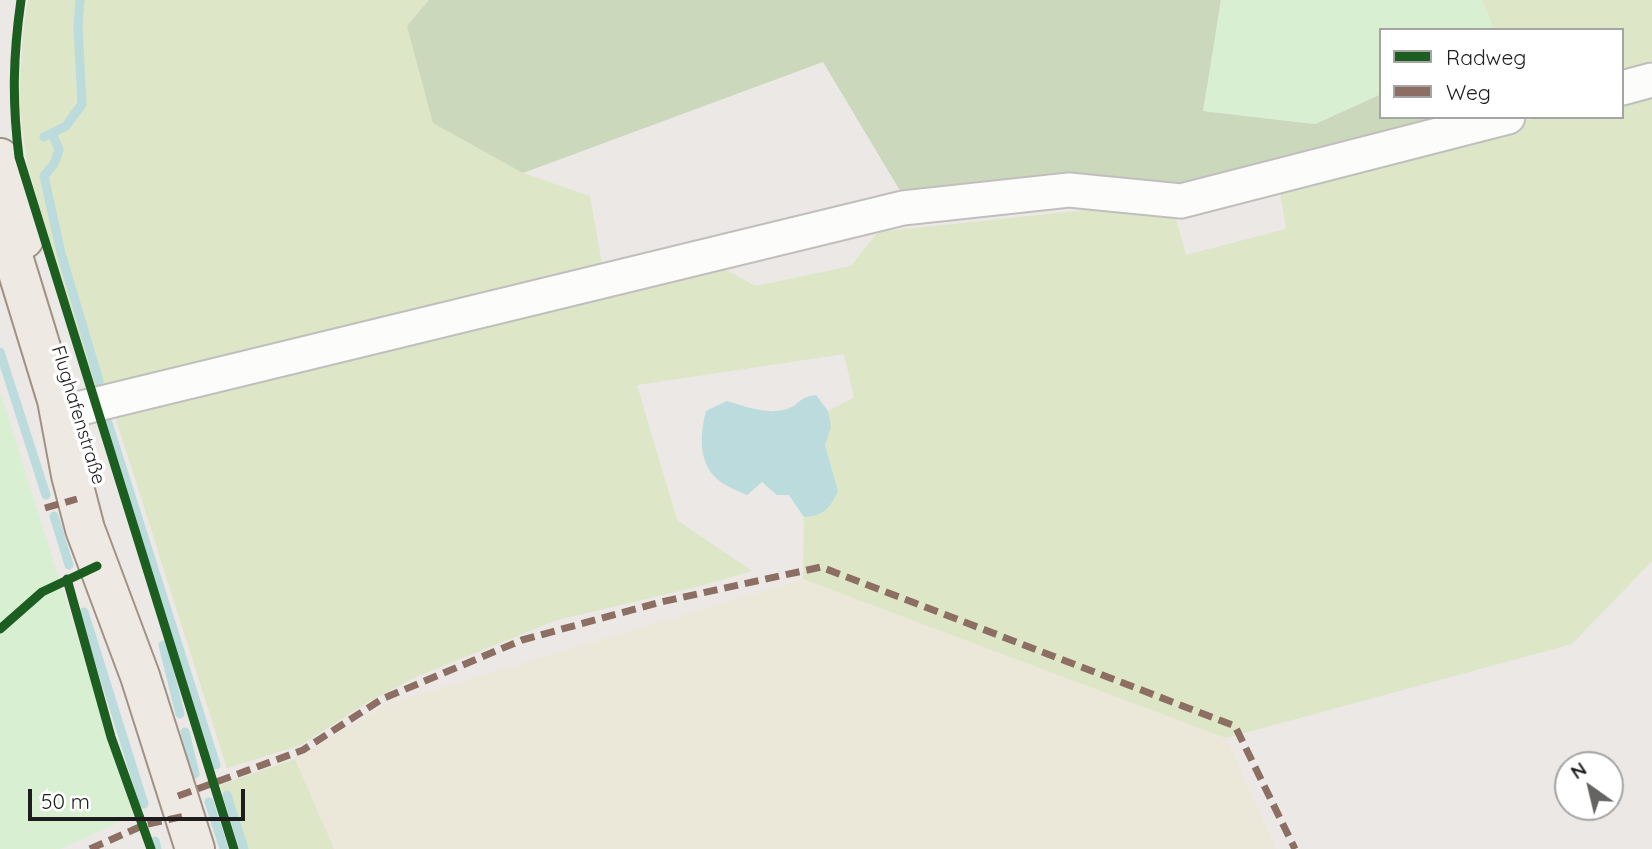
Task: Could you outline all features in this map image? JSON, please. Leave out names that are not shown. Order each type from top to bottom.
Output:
[{"type":"main road","name":"Flughafenstraße","points":[[0,158],[77,409],[118,558],[140,677]]},
{"type":"main road","name":"Flughafenstraße","points":[[0,214],[57,400],[71,475],[85,529],[140,677],[195,849]]},
{"type":"lane","points":[[1624,87],[1652,80]]},
{"type":"lane","points":[[77,409],[903,208],[1069,190],[1181,201],[1500,119]]},
{"type":"shaded area","points":[[803,579],[1226,738],[1276,849],[334,849],[295,759],[387,704]]},
{"type":"green space","points":[[28,0],[429,0],[407,26],[523,173],[590,196],[602,264],[94,393],[27,163],[19,101]]},
{"type":"green space","points":[[429,0],[1221,0],[1204,111],[1315,124],[1379,95],[1379,119],[1444,119],[1197,185],[1083,176],[905,199],[823,62],[523,173],[433,123],[407,26]]},
{"type":"green space","points":[[1221,0],[1482,0],[1493,28],[1379,28],[1379,95],[1315,124],[1203,111]]},
{"type":"green space","points":[[1482,0],[1652,0],[1652,64],[1624,71],[1624,28],[1493,28]]},
{"type":"green space","points":[[1652,88],[1652,561],[1572,644],[1226,738],[803,579],[804,517],[825,510],[838,491],[825,444],[830,427],[828,411],[854,398],[844,354],[637,385],[677,520],[752,571],[697,587],[557,620],[418,676],[368,702],[301,745],[227,768],[115,416],[716,265],[756,286],[851,266],[878,232],[1095,209],[1174,212],[1186,255],[1286,229],[1279,185],[1532,119],[1624,119],[1624,95]]},
{"type":"green space","points":[[0,391],[133,816],[60,849],[0,849]]},
{"type":"green space","points":[[295,759],[334,849],[242,849],[220,785]]},
{"type":"water","points":[[816,395],[828,411],[831,427],[825,445],[838,491],[825,510],[804,517],[789,495],[777,495],[762,482],[747,495],[724,484],[711,472],[702,447],[706,411],[727,401],[757,410],[780,411],[806,397]]},
{"type":"waterway","points":[[44,137],[66,126],[82,104],[78,27],[80,0]]},
{"type":"waterway","points":[[52,133],[59,150],[54,164],[44,176],[61,253],[99,381]]},
{"type":"waterway","points":[[0,352],[46,495]]},
{"type":"waterway","points":[[108,423],[216,765]]},
{"type":"waterway","points":[[54,516],[69,565]]},
{"type":"waterway","points":[[84,612],[144,804]]},
{"type":"waterway","points":[[163,645],[180,714]]},
{"type":"waterway","points":[[185,732],[195,774]]},
{"type":"waterway","points":[[227,795],[244,849]]},
{"type":"waterway","points":[[209,802],[224,849]]},
{"type":"waterway","points":[[155,841],[157,849]]},
{"type":"marked path","points":[[45,508],[77,499]]},
{"type":"marked path","points":[[178,796],[303,750],[382,699],[522,640],[661,602],[821,567],[1235,726],[1295,849]]},
{"type":"marked path","points":[[90,849],[144,825],[185,816]]},
{"type":"cycle path","points":[[21,0],[14,78],[19,157],[234,849]]},
{"type":"cycle path","points":[[0,629],[42,592],[97,566]]},
{"type":"cycle path","points":[[67,579],[111,737],[151,849]]}]
